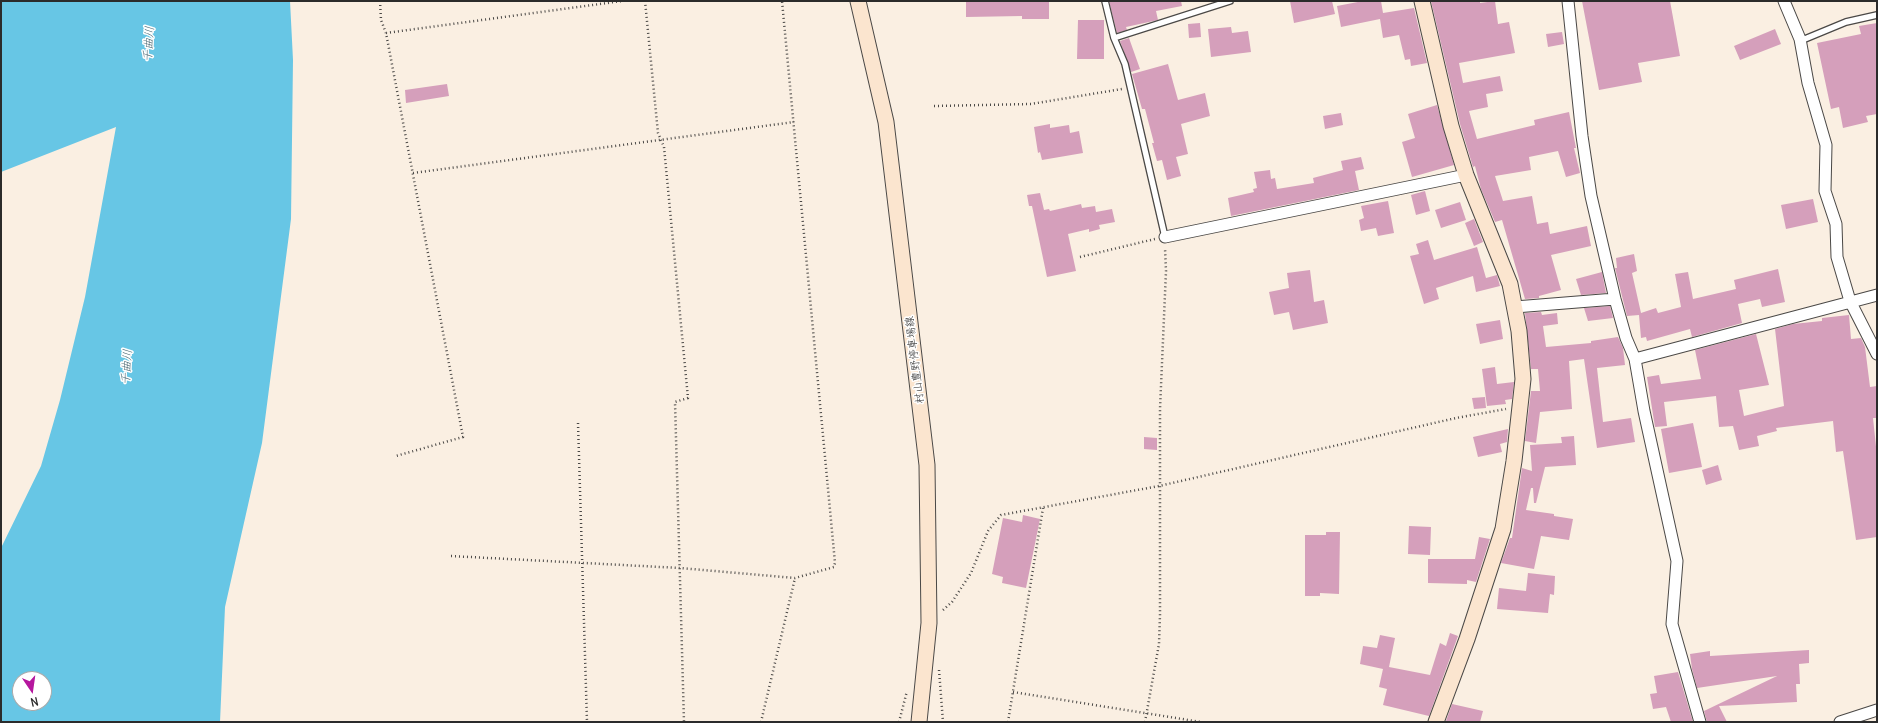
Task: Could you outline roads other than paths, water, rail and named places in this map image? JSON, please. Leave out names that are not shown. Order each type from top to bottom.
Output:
[{"type":"street","name":"村山豊野停車場線","points":[[858,1],[886,122],[927,465],[929,623],[920,722]]},
{"type":"street","points":[[1422,1],[1451,126],[1466,175],[1510,284],[1519,331],[1522,379],[1514,461],[1502,529],[1467,639],[1436,722]]},
{"type":"street","points":[[1568,1],[1582,136],[1590,196],[1615,299],[1626,338],[1634,359],[1677,561],[1672,624],[1700,722]]},
{"type":"street","points":[[1784,1],[1800,41],[1808,83],[1826,145],[1825,191],[1836,224],[1837,257],[1850,301],[1877,354]]},
{"type":"street","points":[[1165,237],[1466,175]]},
{"type":"street","points":[[1634,359],[1877,295]]},
{"type":"street","points":[[1515,308],[1615,299]]},
{"type":"street","points":[[1840,722],[1877,710]]},
{"type":"lane","points":[[1105,1],[1114,38],[1124,64],[1130,87],[1165,237]]},
{"type":"lane","points":[[1114,38],[1230,1]]},
{"type":"lane","points":[[1800,41],[1846,22],[1877,15]]},
{"type":"water","name":"千曲川","points":[[1,1],[290,1],[293,60],[291,219],[262,443],[225,607],[220,722],[1,722],[1,548],[41,466],[60,400],[85,297],[116,127],[1,172]]}]
